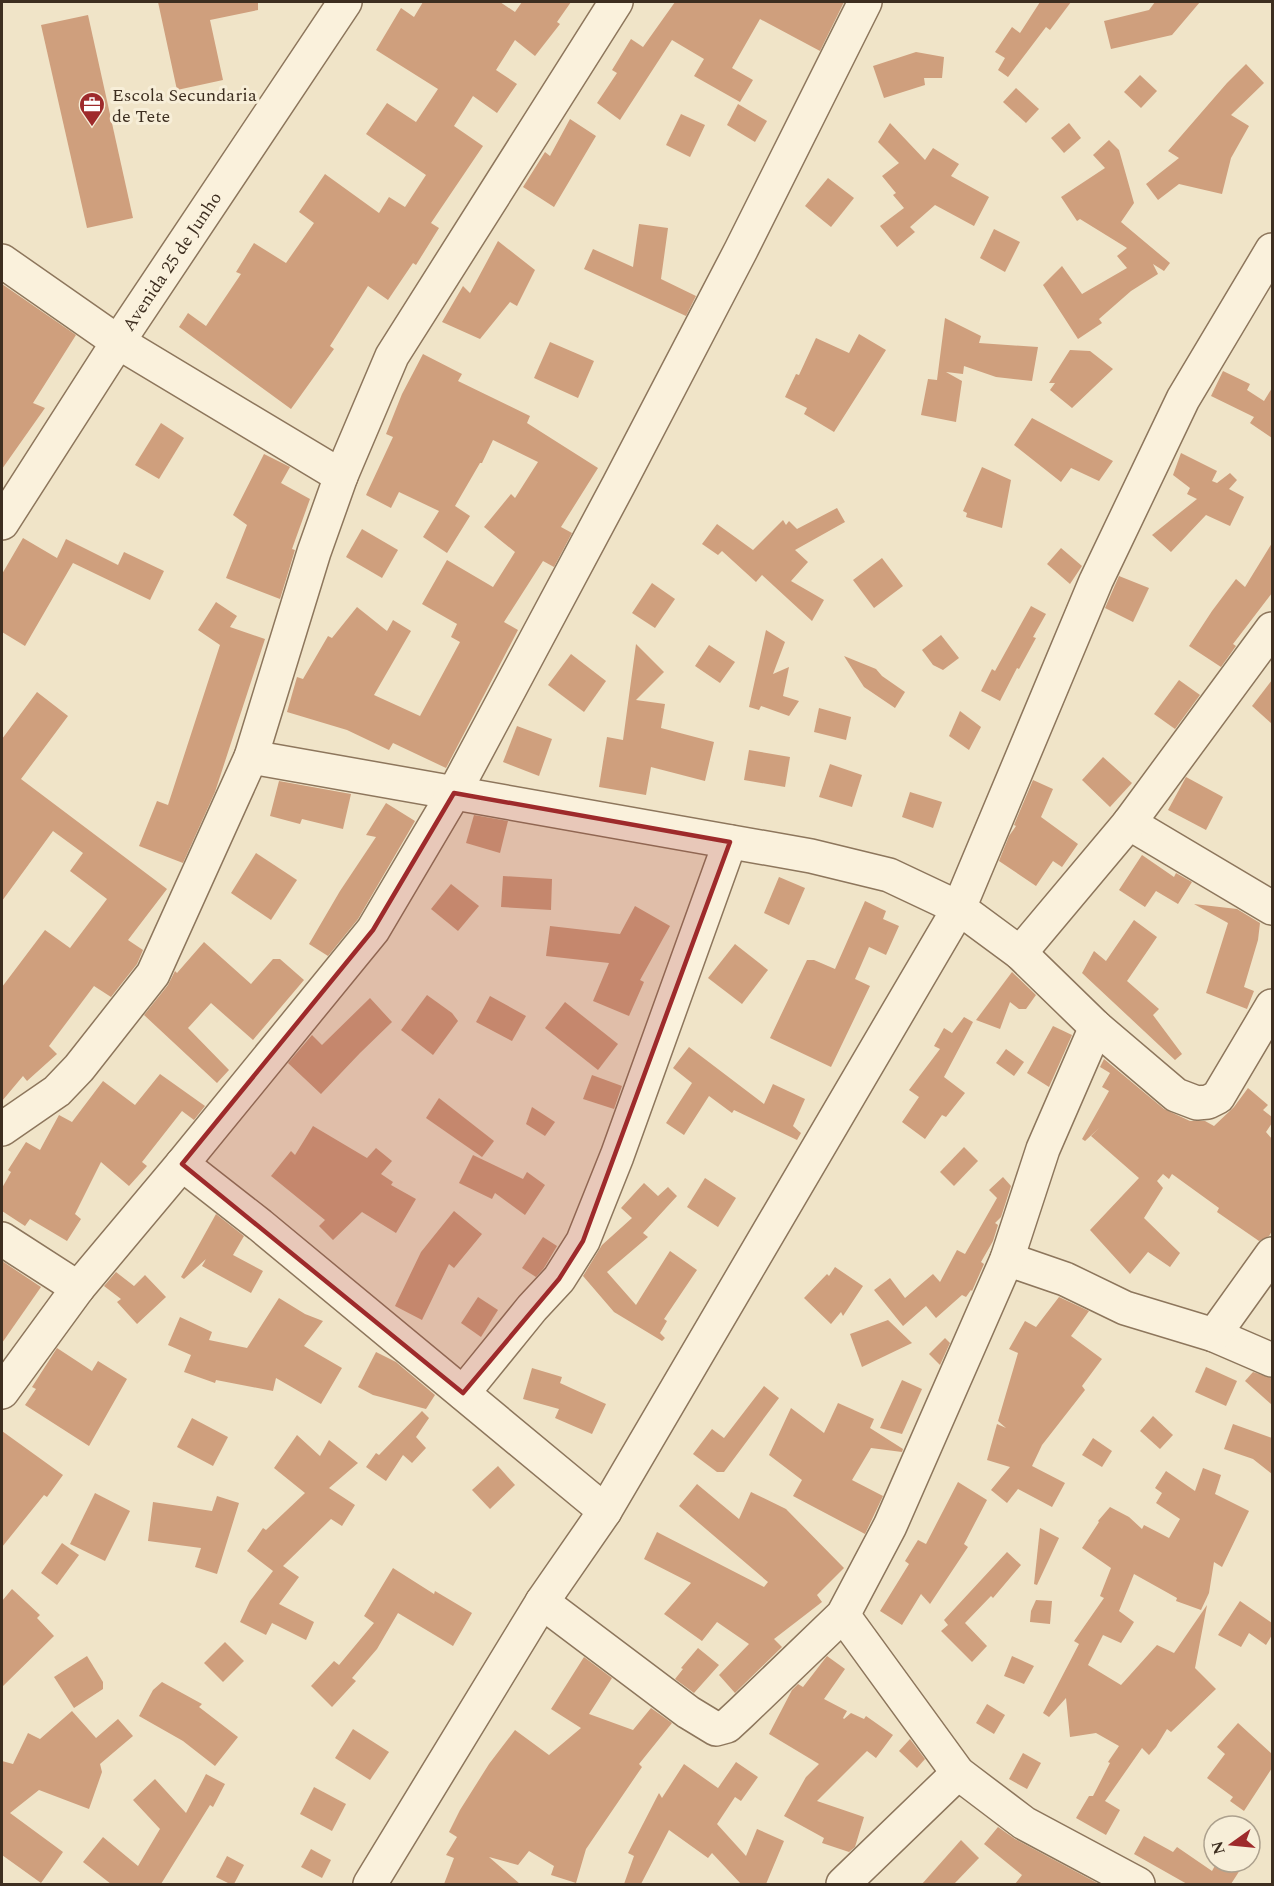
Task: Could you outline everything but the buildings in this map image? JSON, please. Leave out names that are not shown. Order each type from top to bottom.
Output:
[{"type":"street","name":"Avenida 25 de Junho","points":[[2,523],[118,342],[345,2]]},
{"type":"street","points":[[2,1129],[57,1091],[79,1068],[153,974],[251,757],[314,552],[341,476],[392,356],[616,2]]},
{"type":"street","points":[[2,1392],[78,1288],[373,930],[454,793],[736,260],[865,2]]},
{"type":"street","points":[[370,1884],[542,1602],[605,1510],[959,908],[1101,571],[1183,399],[1272,250]]},
{"type":"street","points":[[2,261],[118,342],[341,476]]},
{"type":"street","points":[[1020,953],[1129,823],[1272,629]]},
{"type":"street","points":[[251,757],[811,856],[889,875],[959,908],[1020,953],[1096,1027],[1176,1095],[1197,1103],[1208,1102],[1218,1097],[1272,1006]]},
{"type":"street","points":[[1129,823],[1272,908]]},
{"type":"street","points":[[463,1393],[559,1278],[583,1241],[617,1156],[730,842]]},
{"type":"street","points":[[542,1602],[688,1712],[716,1729],[727,1726],[843,1615],[890,1526],[1007,1259],[1043,1149],[1096,1027]]},
{"type":"street","points":[[182,1164],[605,1510]]},
{"type":"street","points":[[2,1239],[78,1288]]},
{"type":"street","points":[[1214,1335],[1272,1254]]},
{"type":"street","points":[[1007,1259],[1065,1279],[1125,1308],[1214,1335],[1272,1360]]},
{"type":"street","points":[[843,1615],[958,1773],[1024,1823],[1138,1884]]},
{"type":"street","points":[[843,1884],[958,1773]]},
{"type":"highlighted area","points":[[454,793],[730,842],[583,1241],[559,1279],[463,1393],[182,1164],[373,930]]},
{"type":"place","name":"Escola Secundaria de Tete","points":[[92,128]]}]
